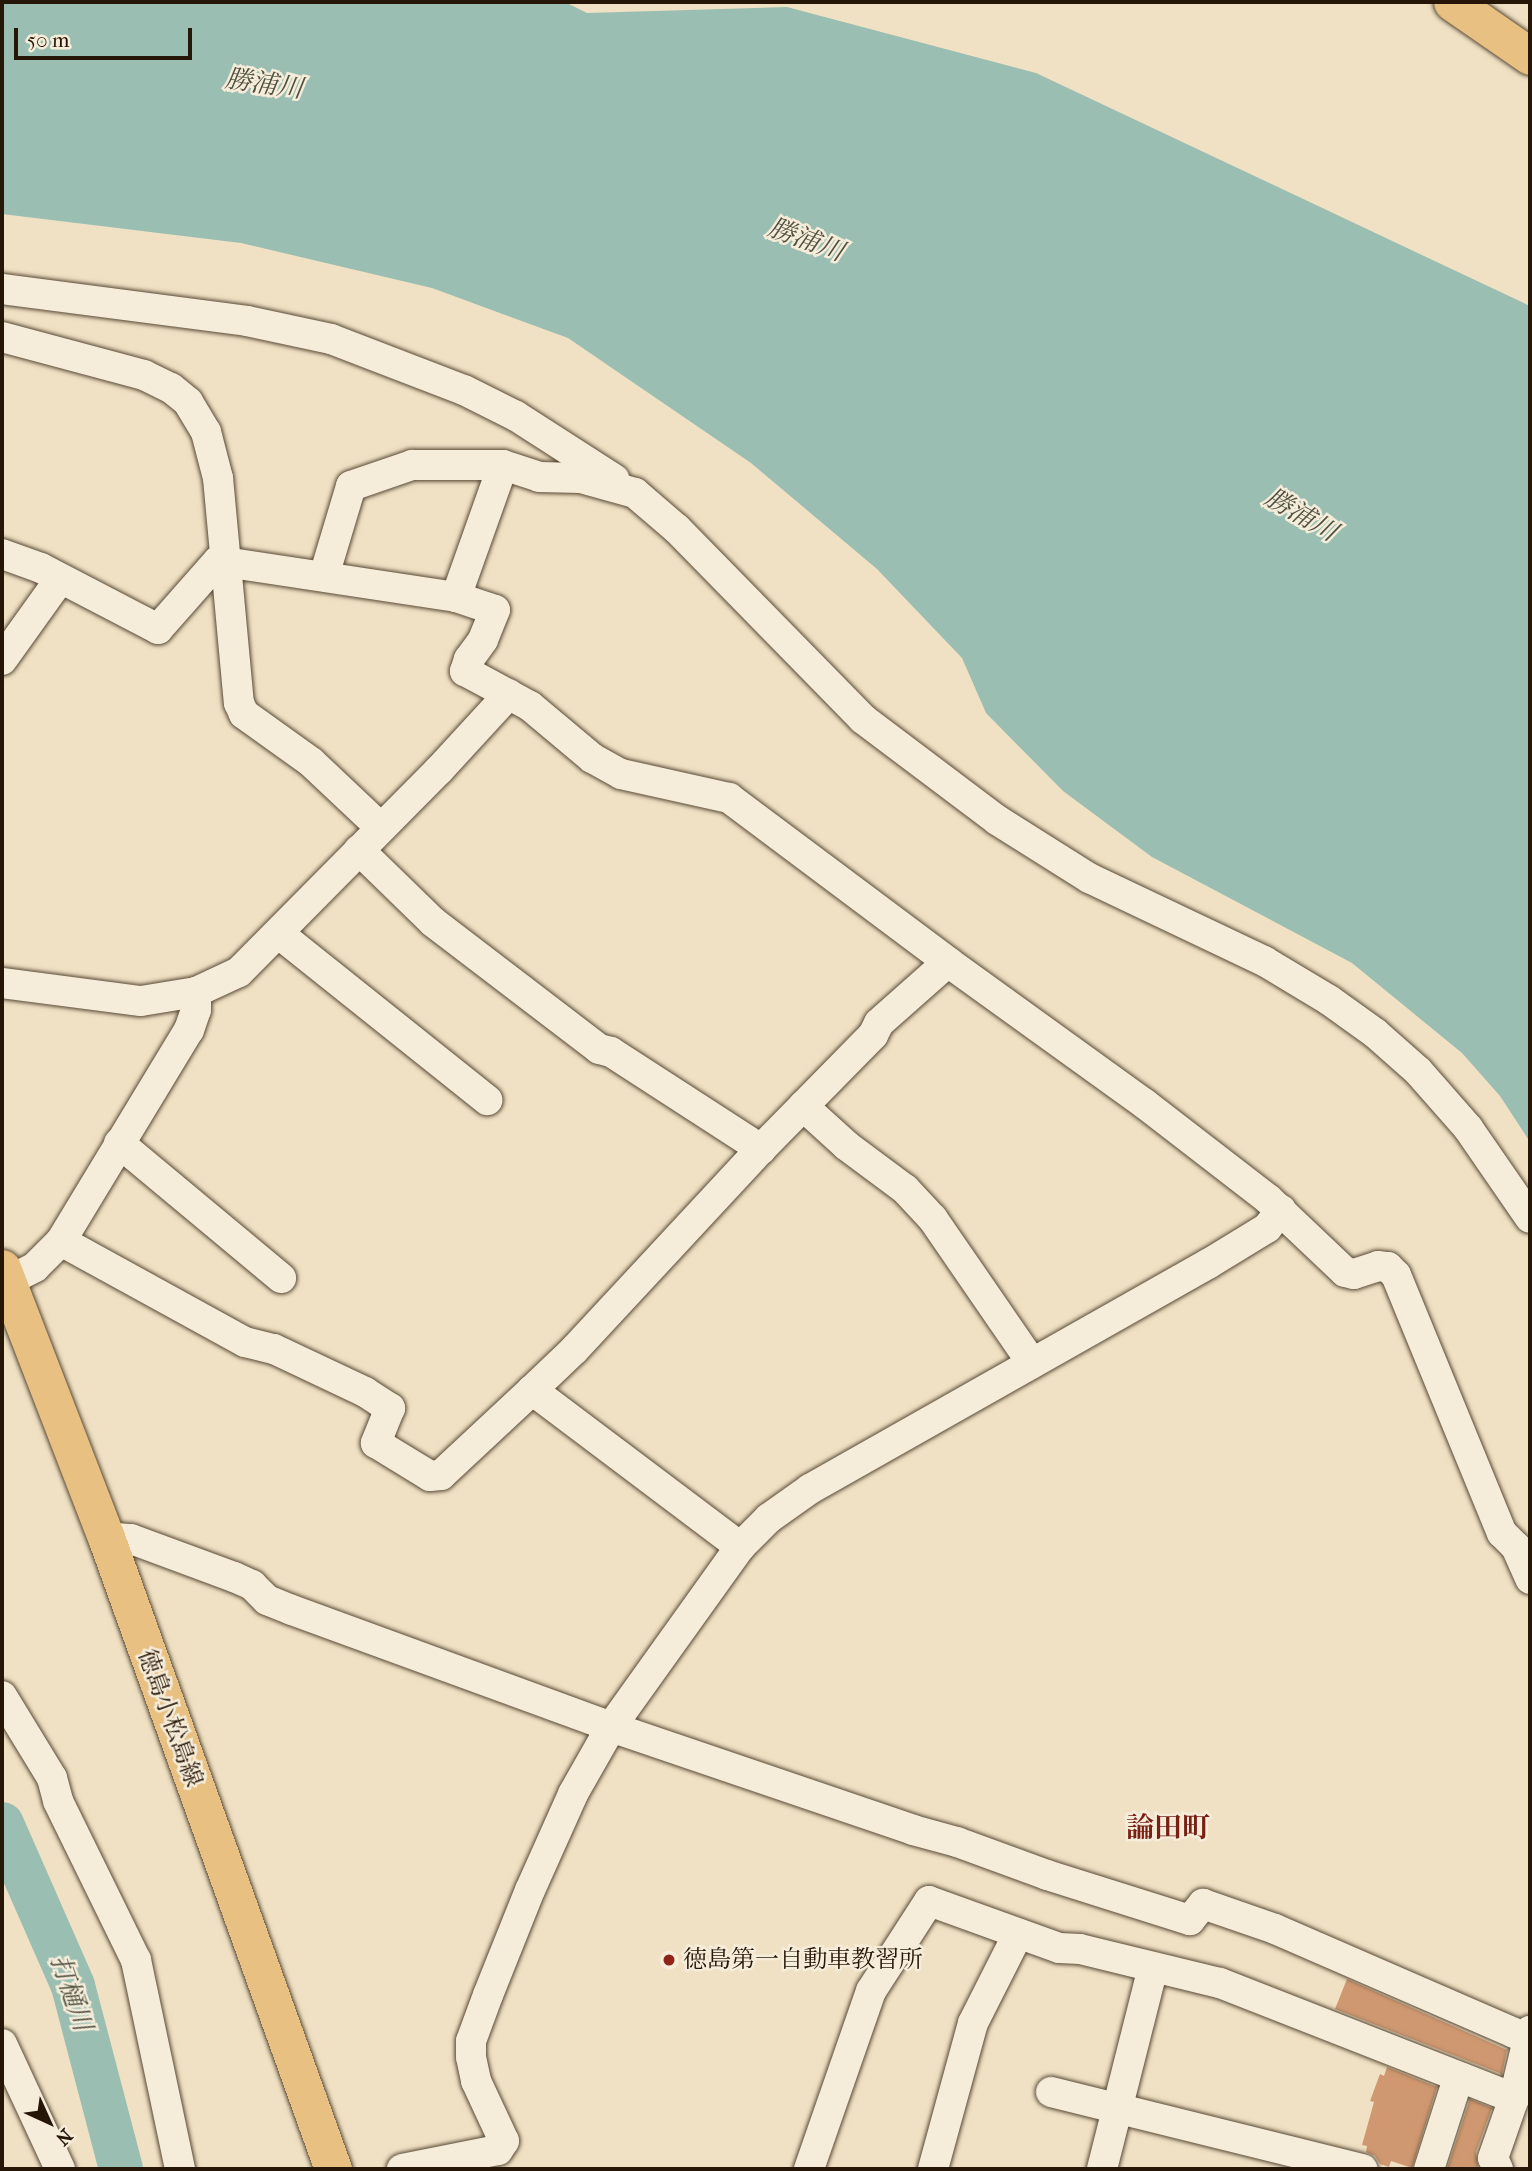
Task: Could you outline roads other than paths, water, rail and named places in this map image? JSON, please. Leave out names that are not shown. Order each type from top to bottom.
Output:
[{"type":"main road","points":[[1452,2],[1530,57]]},
{"type":"main road","name":"徳島小松島線","points":[[5,1275],[106,1537],[332,2169]]},
{"type":"street","points":[[2,289],[247,321],[331,339],[464,390],[516,416],[635,493],[672,533],[863,719],[997,820],[1089,878],[1264,961],[1329,1000],[1375,1032],[1418,1071],[1468,1128],[1530,1218]]},
{"type":"street","points":[[2,337],[144,375],[171,388],[188,402],[206,432],[218,478],[232,651],[239,703],[244,714],[311,762],[381,828]]},
{"type":"street","points":[[324,576],[351,486],[412,465],[503,466],[539,477],[581,478],[635,493]]},
{"type":"street","points":[[456,597],[503,466]]},
{"type":"street","points":[[2,554],[41,568],[158,629],[218,561],[456,597],[495,610],[483,640],[469,659],[466,671],[530,706],[592,758],[621,774],[729,798],[948,962],[1145,1104],[1281,1210],[1345,1272],[1354,1274],[1378,1266],[1388,1267],[1396,1275],[1502,1532],[1516,1547],[1530,1579]]},
{"type":"street","points":[[2,660],[60,579]]},
{"type":"street","points":[[2,983],[141,1001],[196,992],[239,972],[509,694]]},
{"type":"street","points":[[359,850],[433,922],[599,1049],[611,1052],[761,1149]]},
{"type":"street","points":[[278,933],[487,1100]]},
{"type":"street","points":[[61,1241],[245,1342],[274,1349],[365,1392],[390,1408],[376,1443],[430,1476],[441,1475],[574,1350],[761,1149],[873,1035],[879,1023],[948,962]]},
{"type":"street","points":[[5,1275],[35,1267],[61,1241],[189,1030],[196,1010],[196,992]]},
{"type":"street","points":[[803,1106],[847,1146],[905,1189],[933,1219],[1032,1363]]},
{"type":"street","points":[[119,1143],[281,1278]]},
{"type":"street","points":[[402,2169],[498,2150],[504,2141],[476,2081],[471,2041],[530,1890],[573,1794],[611,1727],[740,1548],[769,1518],[810,1489],[1220,1257],[1266,1228],[1281,1210]]},
{"type":"street","points":[[532,1390],[740,1548]]},
{"type":"street","points":[[106,1537],[131,1539],[234,1577],[279,1605],[611,1727],[912,1830],[957,1842],[1047,1875],[1190,1920],[1203,1904],[1275,1929],[1514,2033],[1530,2035],[1514,2098],[1493,2158],[1498,2169]]},
{"type":"street","points":[[2,1696],[52,1778],[58,1801],[136,1960],[180,2169]]},
{"type":"street","points":[[809,2169],[871,1991],[929,1901],[1059,1948],[1080,1949],[1220,1983],[1514,2098]]},
{"type":"street","points":[[933,2169],[973,2023],[1018,1934]]},
{"type":"street","points":[[1102,2169],[1153,1968]]},
{"type":"street","points":[[2,2043],[60,2169]]},
{"type":"street","points":[[1429,2169],[1455,2088],[1461,2078]]},
{"type":"street","points":[[1051,2092],[1363,2169]]},
{"type":"water","name":"勝浦川","points":[[2,2],[565,2],[587,13],[787,7],[1036,73],[1530,306],[1530,1142],[1500,1096],[1462,1053],[1352,963],[1152,857],[1063,791],[986,713],[962,658],[877,569],[751,463],[568,338],[432,288],[241,243],[2,214]]},
{"type":"waterway","name":"打樋川","points":[[2,1824],[73,1986],[121,2169]]},
{"type":"place","name":"徳島第一自動車教習所","points":[[669,1960]]},
{"type":"district","name":"論田町","points":[[1168,1828]]}]
